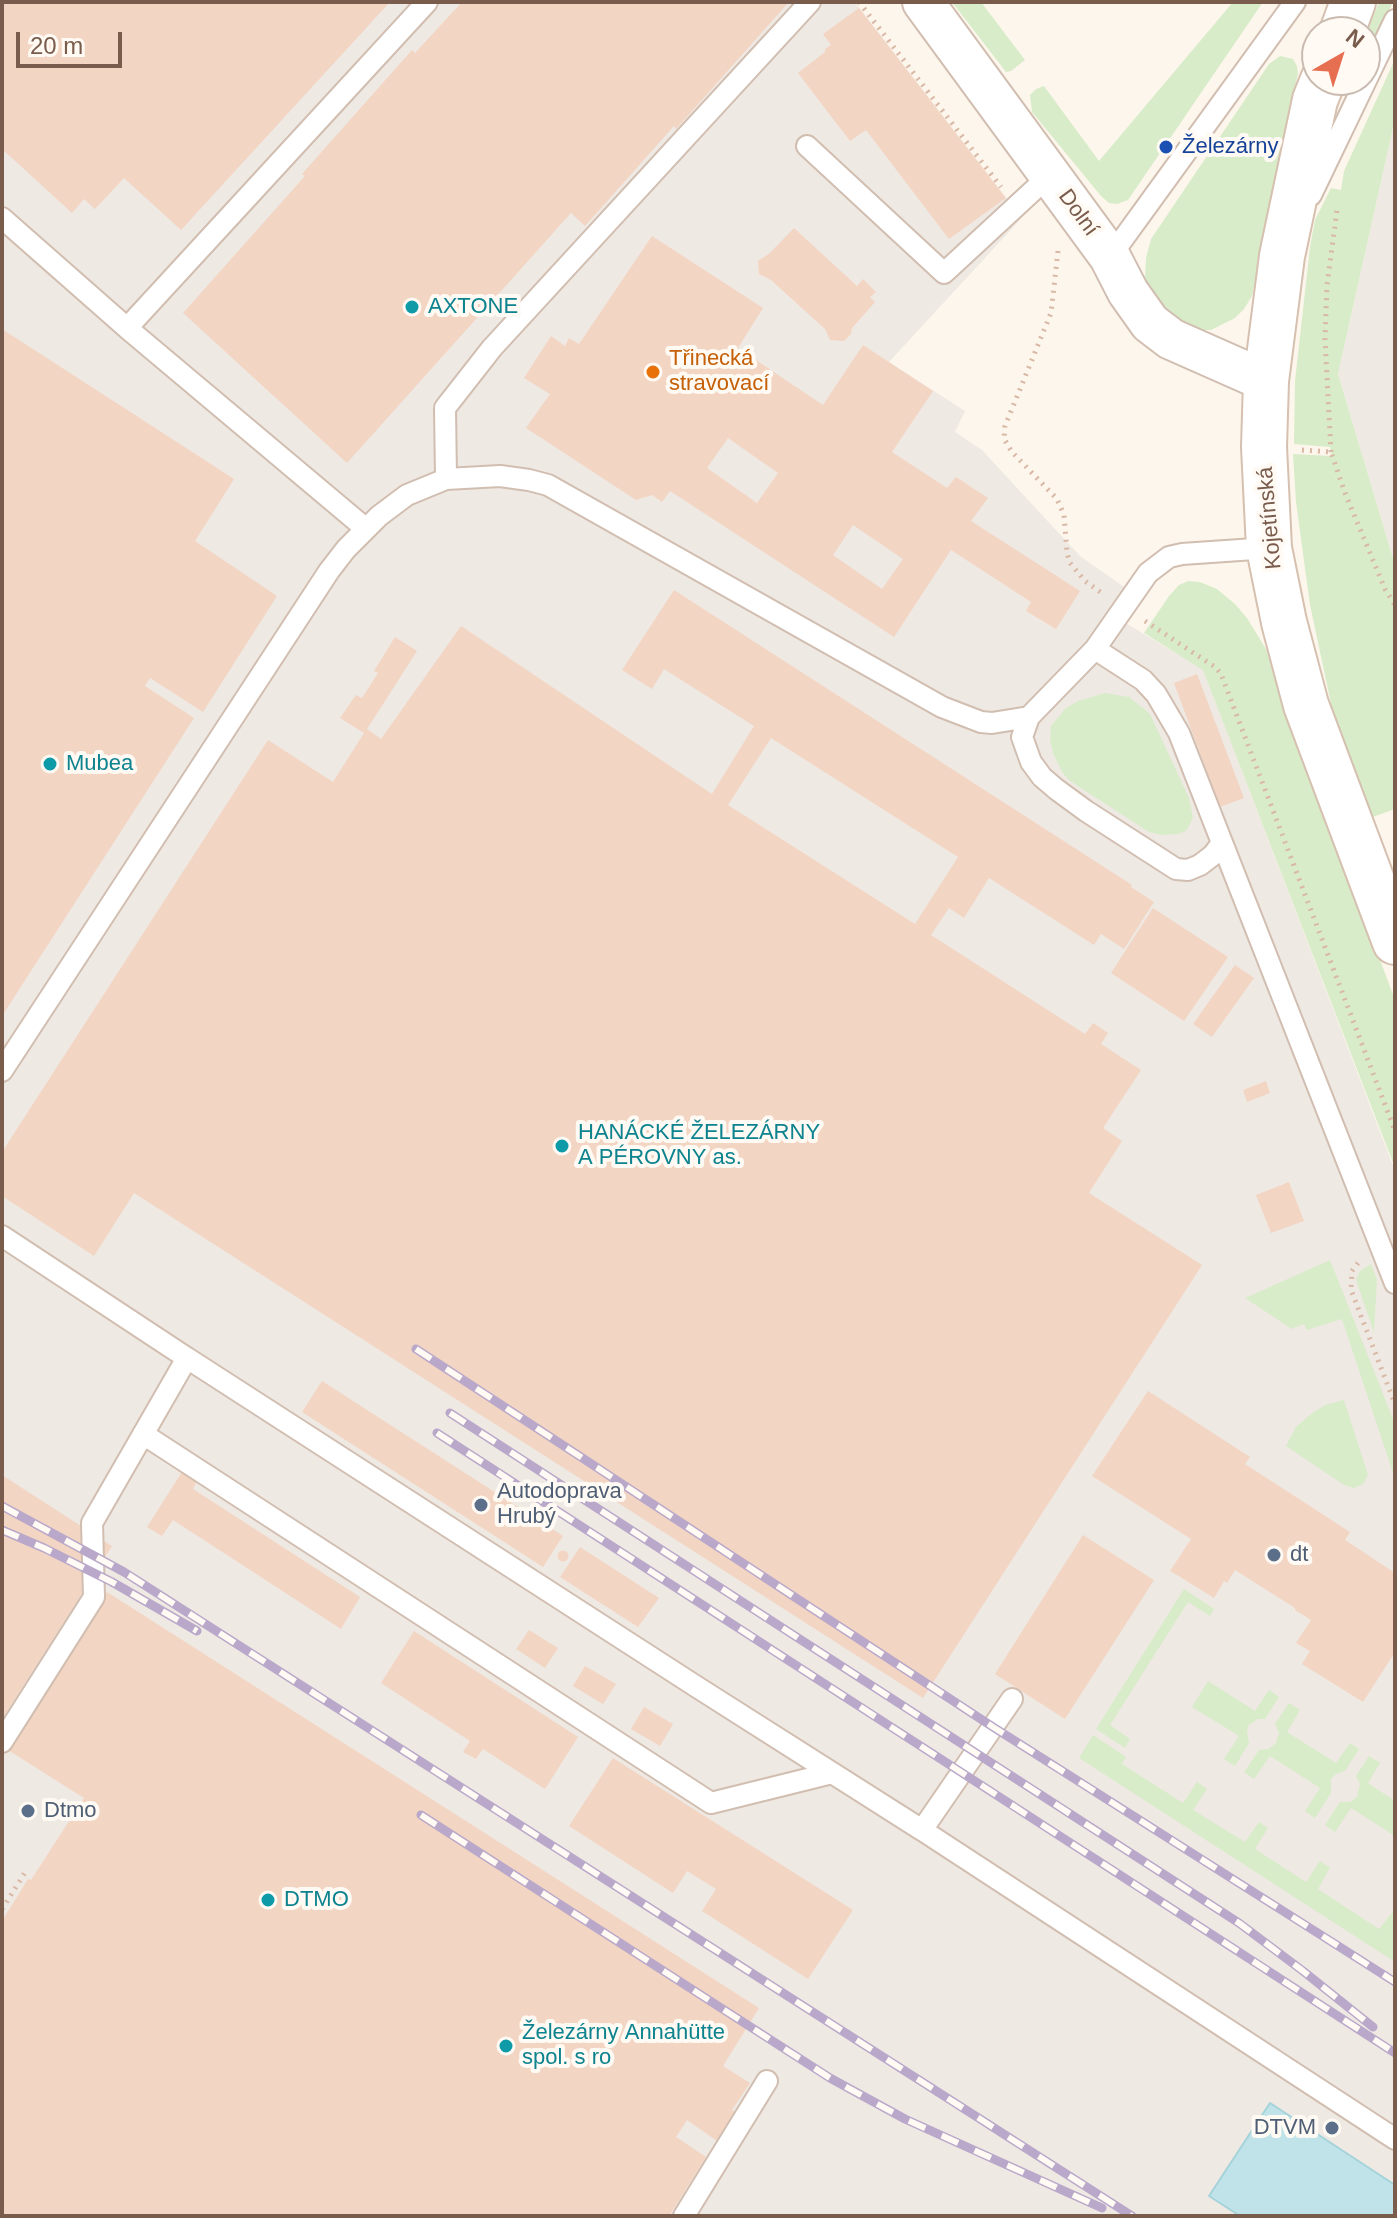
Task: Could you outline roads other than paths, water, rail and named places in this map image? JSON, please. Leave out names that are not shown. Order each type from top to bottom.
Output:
[{"type":"main road","name":"Kojetínská","points":[[1317,96],[1282,256],[1266,381],[1264,447],[1269,548],[1306,705],[1395,942]]},
{"type":"street","name":"Dolní","points":[[923,2],[1110,257],[1128,292],[1150,323],[1171,339],[1266,381]]},
{"type":"lane","points":[[127,328],[427,2]]},
{"type":"lane","points":[[446,479],[445,408],[492,348],[810,2]]},
{"type":"lane","points":[[1110,257],[1295,2]]},
{"type":"lane","points":[[1282,256],[1395,20]]},
{"type":"lane","points":[[807,146],[944,273],[1050,175]]},
{"type":"lane","points":[[2,218],[127,328],[365,528]]},
{"type":"lane","points":[[2,1071],[329,571],[365,528],[407,495],[446,479],[500,476],[548,485],[942,707],[981,722],[1029,717]]},
{"type":"lane","points":[[1222,843],[1208,861],[1180,871],[1086,811],[1042,777],[1031,762],[1022,737],[1029,717],[1095,649],[1156,565],[1182,554],[1269,548]]},
{"type":"lane","points":[[1095,649],[1143,680],[1156,694],[1179,733],[1395,1283]]},
{"type":"lane","points":[[2,1236],[1395,2139]]},
{"type":"lane","points":[[2,1742],[94,1597],[92,1523],[187,1358]]},
{"type":"lane","points":[[143,1434],[711,1803],[832,1773]]},
{"type":"lane","points":[[922,1830],[1012,1699]]},
{"type":"lane","points":[[684,2216],[767,2081]]},
{"type":"water","points":[[1270,2103],[1395,2185],[1395,2216],[1240,2216],[1209,2196]]},
{"type":"railway","points":[[416,1349],[993,1727],[1395,1982]]},
{"type":"railway","points":[[450,1413],[1239,1923],[1373,2027]]},
{"type":"railway","points":[[437,1433],[1395,2053]]},
{"type":"railway","points":[[2,1506],[124,1572],[1132,2216]]},
{"type":"railway","points":[[2,1530],[112,1582],[197,1631]]},
{"type":"railway","points":[[421,1815],[830,2078],[905,2119],[1102,2208]]},
{"type":"place","name":"Železárny","points":[[1166,147]]},
{"type":"place","name":"AXTONE","points":[[412,307]]},
{"type":"place","name":"Třinecká stravovací","points":[[653,372]]},
{"type":"place","name":"Mubea","points":[[50,764]]},
{"type":"place","name":"HANÁCKÉ ŽELEZÁRNY A PÉROVNY as.","points":[[562,1146]]},
{"type":"place","name":"Autodoprava Hrubý","points":[[481,1505]]},
{"type":"place","name":"dt","points":[[1274,1555]]},
{"type":"place","name":"Dtmo","points":[[28,1811]]},
{"type":"place","name":"DTMO","points":[[268,1900]]},
{"type":"place","name":"Železárny Annahütte spol. s ro","points":[[506,2046]]},
{"type":"place","name":"DTVM","points":[[1332,2128]]}]
